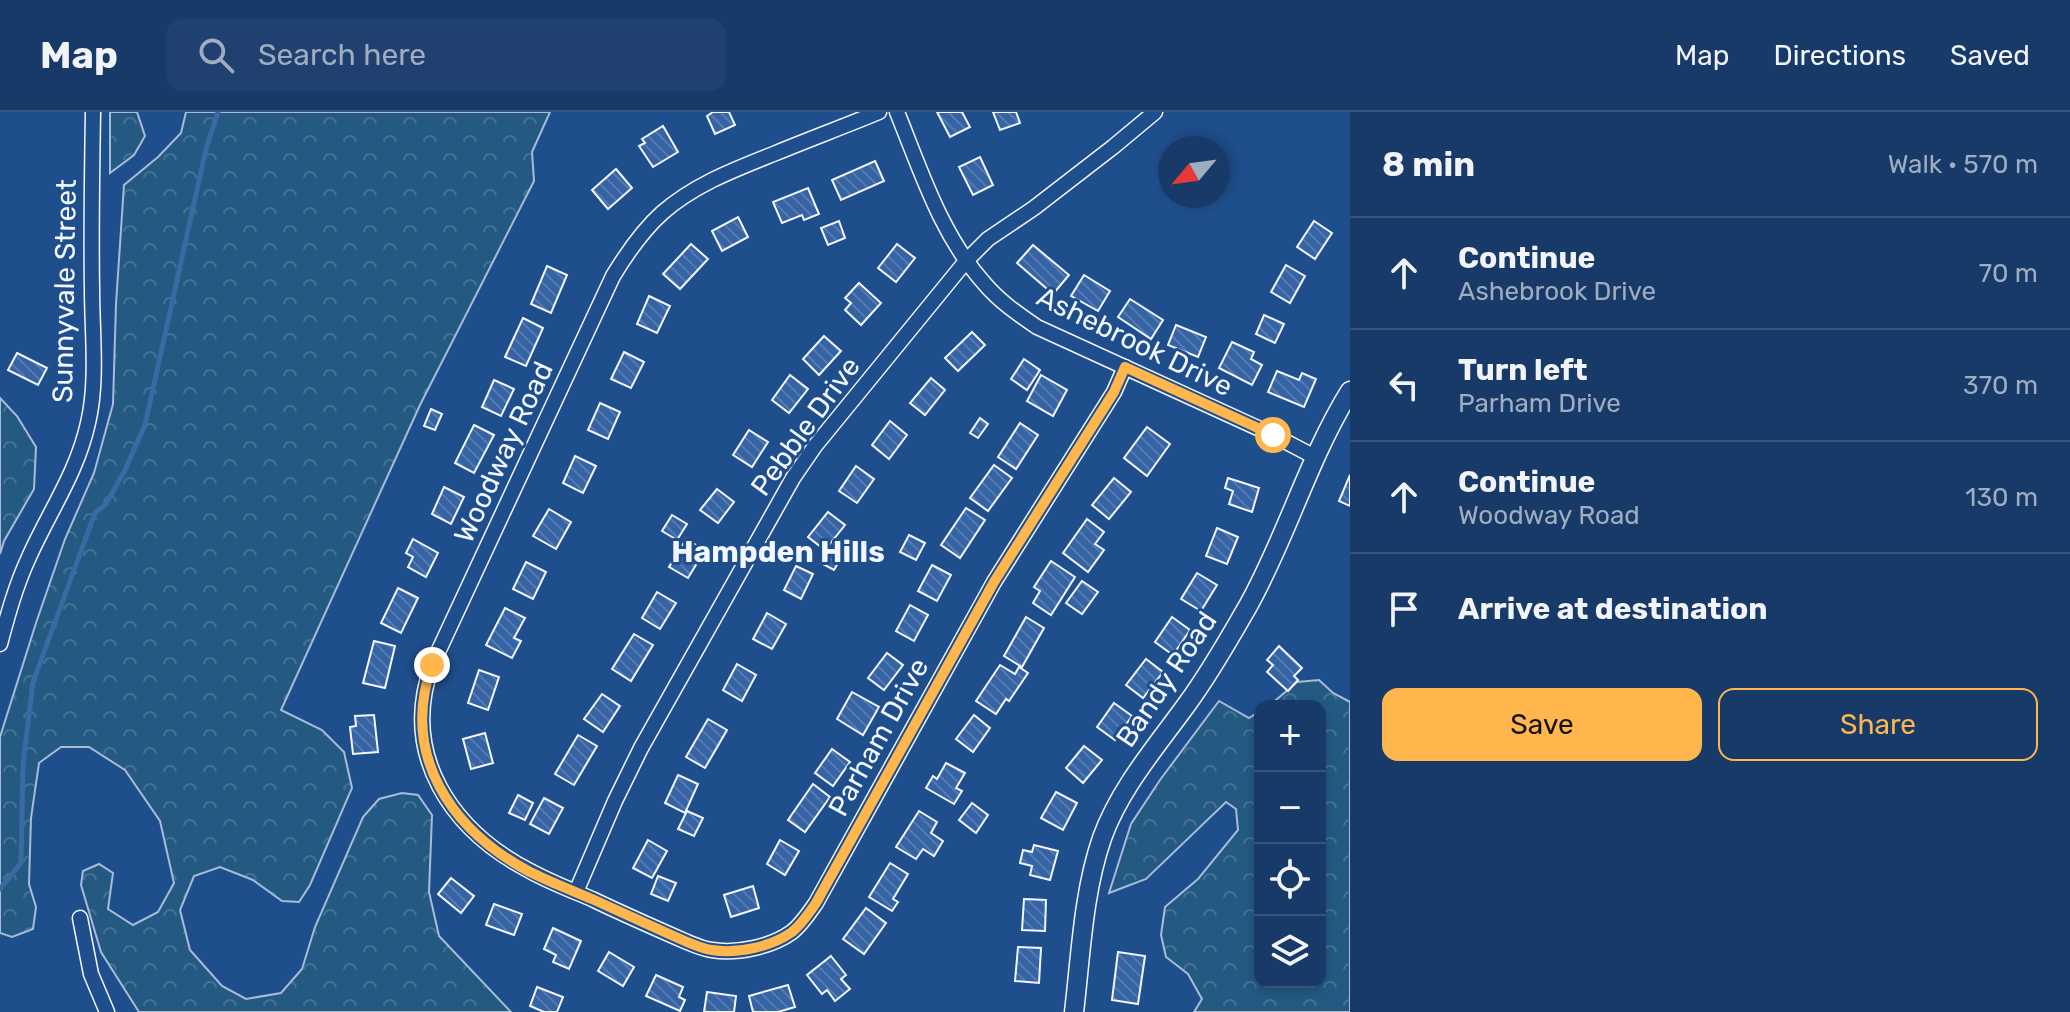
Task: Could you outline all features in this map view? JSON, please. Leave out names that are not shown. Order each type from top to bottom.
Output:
[{"type":"street","name":"Sunnyvale Street","points":[[0,644],[16,588],[71,477],[88,423],[93,354],[93,112]]},
{"type":"street","name":"Woodway Road","points":[[576,892],[505,857],[460,818],[445,799],[431,771],[422,731],[422,703],[432,665],[613,276],[642,234],[686,194],[708,181],[879,112]]},
{"type":"street","name":"Ashebrook Drive","points":[[897,112],[946,228],[966,261],[1012,310],[1037,327],[1315,457]]},
{"type":"street","name":"Pebble Drive","points":[[576,892],[641,748],[793,478],[815,446],[966,261],[988,239],[1034,208],[1155,112]]},
{"type":"street","name":"Parham Drive","points":[[576,892],[711,950],[750,949],[793,932],[816,903],[994,582],[1114,392],[1125,367]]},
{"type":"street","name":"Bandy Road","points":[[1074,1012],[1093,871],[1111,817],[1144,762],[1190,701],[1249,605],[1273,559],[1315,457],[1350,391]]},
{"type":"street","points":[[80,918],[91,974],[107,1012]]},
{"type":"green space","points":[[110,112],[137,112],[145,136],[134,155],[110,173]]},
{"type":"green space","points":[[186,112],[550,112],[532,152],[534,181],[420,405],[281,710],[322,730],[344,752],[352,788],[310,885],[299,902],[282,901],[253,880],[220,867],[194,876],[180,910],[190,950],[222,986],[246,999],[281,993],[302,969],[315,927],[363,817],[379,799],[402,793],[418,795],[432,815],[429,892],[439,936],[511,1012],[139,1012],[101,952],[81,885],[83,871],[99,864],[113,873],[108,909],[133,925],[158,912],[174,883],[160,821],[125,770],[89,747],[61,747],[39,763],[31,818],[29,884],[36,907],[33,929],[12,937],[0,933],[0,737],[65,539],[94,473],[113,404],[124,185],[181,133]]},
{"type":"green space","points":[[0,398],[17,416],[36,447],[34,489],[4,541],[0,554]]},
{"type":"green space","points":[[1319,680],[1333,693],[1350,702],[1350,1012],[1194,1012],[1202,999],[1188,974],[1166,957],[1161,935],[1165,907],[1198,879],[1238,830],[1236,809],[1226,802],[1146,879],[1109,893],[1131,824],[1219,701],[1249,718],[1254,715],[1254,988],[1326,988],[1326,700],[1276,700],[1297,682]]},
{"type":"building","points":[[713,112],[729,112],[735,125],[715,134],[707,116]]},
{"type":"building","points":[[937,112],[962,112],[970,127],[950,137]]},
{"type":"building","points":[[993,112],[1016,112],[1020,123],[1000,130]]},
{"type":"building","points":[[663,126],[678,152],[653,167],[639,146],[645,143],[642,139]]},
{"type":"building","points":[[980,157],[993,185],[973,195],[959,167]]},
{"type":"building","points":[[875,161],[884,181],[841,200],[832,180]]},
{"type":"building","points":[[616,169],[632,188],[608,209],[592,190]]},
{"type":"building","points":[[808,188],[819,214],[804,220],[802,215],[782,223],[773,202]]},
{"type":"building","points":[[738,217],[748,237],[722,251],[712,231]]},
{"type":"building","points":[[839,221],[845,238],[828,245],[821,228]]},
{"type":"building","points":[[1314,221],[1332,233],[1315,259],[1297,247]]},
{"type":"building","points":[[691,244],[708,259],[680,289],[663,274]]},
{"type":"building","points":[[897,244],[915,258],[896,282],[878,268]]},
{"type":"building","points":[[1033,245],[1069,275],[1053,294],[1017,263]]},
{"type":"building","points":[[1286,265],[1305,276],[1290,303],[1271,292]]},
{"type":"building","points":[[547,266],[567,275],[551,313],[531,304]]},
{"type":"building","points":[[1084,275],[1110,291],[1098,311],[1071,296]]},
{"type":"building","points":[[859,283],[881,303],[861,325],[845,310],[851,303],[845,298]]},
{"type":"building","points":[[649,296],[670,306],[657,333],[637,324]]},
{"type":"building","points":[[1130,299],[1163,320],[1151,339],[1118,317]]},
{"type":"building","points":[[1264,315],[1284,324],[1275,343],[1256,334]]},
{"type":"building","points":[[523,318],[543,328],[526,366],[505,357]]},
{"type":"building","points":[[1176,325],[1206,337],[1198,357],[1168,345]]},
{"type":"building","points":[[972,332],[985,345],[958,371],[945,358]]},
{"type":"building","points":[[824,336],[841,351],[819,375],[803,359]]},
{"type":"building","points":[[1232,342],[1254,352],[1251,359],[1262,365],[1252,385],[1219,368]]},
{"type":"building","points":[[624,352],[644,362],[631,388],[611,379]]},
{"type":"building","points":[[17,353],[47,368],[38,385],[8,370]]},
{"type":"building","points":[[1024,359],[1040,370],[1027,390],[1011,379]]},
{"type":"building","points":[[1277,371],[1299,380],[1302,373],[1316,379],[1304,407],[1268,392]]},
{"type":"building","points":[[790,375],[808,389],[789,413],[772,400]]},
{"type":"building","points":[[1041,375],[1067,390],[1053,416],[1027,401]]},
{"type":"building","points":[[931,378],[945,390],[925,415],[910,403]]},
{"type":"building","points":[[494,380],[514,389],[501,416],[482,407]]},
{"type":"building","points":[[600,403],[620,412],[608,439],[588,430]]},
{"type":"building","points":[[431,409],[442,414],[435,430],[424,426]]},
{"type":"building","points":[[980,418],[988,424],[978,438],[970,433]]},
{"type":"building","points":[[890,421],[907,435],[889,459],[872,445]]},
{"type":"building","points":[[1020,423],[1038,435],[1016,469],[998,457]]},
{"type":"building","points":[[474,425],[494,435],[474,473],[455,463]]},
{"type":"building","points":[[1147,427],[1170,444],[1147,476],[1124,458]]},
{"type":"building","points":[[749,430],[768,442],[752,467],[733,455]]},
{"type":"building","points":[[575,456],[596,466],[583,493],[563,483]]},
{"type":"building","points":[[994,465],[1012,478],[988,511],[970,498]]},
{"type":"building","points":[[856,466],[874,479],[857,503],[839,491]]},
{"type":"building","points":[[1350,475],[1350,506],[1339,501]]},
{"type":"building","points":[[1114,478],[1131,492],[1109,519],[1092,505]]},
{"type":"building","points":[[1228,478],[1259,488],[1252,512],[1229,504],[1233,491],[1225,488]]},
{"type":"building","points":[[444,487],[464,497],[451,524],[432,514]]},
{"type":"building","points":[[717,489],[734,502],[718,523],[700,510]]},
{"type":"building","points":[[966,508],[985,520],[960,558],[941,545]]},
{"type":"building","points":[[549,509],[571,522],[556,549],[533,536]]},
{"type":"building","points":[[828,512],[845,525],[825,550],[808,537]]},
{"type":"building","points":[[672,515],[687,524],[677,540],[662,531]]},
{"type":"building","points":[[1087,519],[1104,532],[1095,544],[1104,550],[1088,572],[1063,553]]},
{"type":"building","points":[[1217,528],[1238,537],[1227,564],[1206,556]]},
{"type":"building","points":[[909,535],[925,543],[916,560],[900,552]]},
{"type":"building","points":[[413,539],[438,553],[426,577],[408,567],[413,557],[406,553]]},
{"type":"building","points":[[686,539],[705,550],[688,578],[669,567]]},
{"type":"building","points":[[827,551],[841,558],[834,570],[821,563]]},
{"type":"building","points":[[1051,561],[1075,577],[1051,615],[1033,603],[1040,591],[1034,587]]},
{"type":"building","points":[[526,562],[546,572],[533,599],[513,589]]},
{"type":"building","points":[[932,565],[951,575],[937,601],[918,591]]},
{"type":"building","points":[[796,566],[813,574],[801,599],[784,590]]},
{"type":"building","points":[[1197,573],[1217,585],[1201,611],[1181,599]]},
{"type":"building","points":[[1082,581],[1098,592],[1082,614],[1066,603]]},
{"type":"building","points":[[398,588],[418,598],[401,633],[381,623]]},
{"type":"building","points":[[657,592],[676,603],[660,629],[642,618]]},
{"type":"building","points":[[910,605],[928,615],[914,641],[896,631]]},
{"type":"building","points":[[505,608],[525,618],[514,638],[521,641],[512,658],[486,645]]},
{"type":"building","points":[[767,613],[786,624],[772,649],[753,639]]},
{"type":"building","points":[[1026,617],[1044,628],[1022,667],[1004,656]]},
{"type":"building","points":[[1172,617],[1190,630],[1173,655],[1155,642]]},
{"type":"building","points":[[634,634],[653,645],[631,681],[612,669]]},
{"type":"building","points":[[374,641],[395,646],[385,688],[363,683]]},
{"type":"building","points":[[1279,646],[1302,668],[1294,676],[1298,680],[1288,691],[1267,672],[1273,665],[1267,660]]},
{"type":"building","points":[[887,653],[903,665],[884,690],[868,678]]},
{"type":"building","points":[[1146,659],[1163,672],[1143,698],[1126,685]]},
{"type":"building","points":[[737,664],[756,675],[742,701],[723,690]]},
{"type":"building","points":[[1000,665],[1015,674],[1019,667],[1028,673],[996,714],[976,701]]},
{"type":"building","points":[[479,670],[499,677],[488,710],[468,703]]},
{"type":"building","points":[[852,692],[879,707],[863,735],[837,719]]},
{"type":"building","points":[[602,694],[620,706],[603,732],[584,719]]},
{"type":"building","points":[[1114,703],[1132,716],[1115,740],[1097,727]]},
{"type":"building","points":[[374,715],[378,752],[353,754],[350,727],[356,726],[355,716]]},
{"type":"building","points":[[974,715],[990,728],[973,752],[956,739]]},
{"type":"building","points":[[708,719],[727,730],[705,768],[686,757]]},
{"type":"building","points":[[485,733],[493,763],[471,769],[463,739]]},
{"type":"building","points":[[578,735],[597,746],[574,785],[555,774]]},
{"type":"building","points":[[1084,746],[1102,760],[1083,783],[1066,768]]},
{"type":"building","points":[[832,749],[850,762],[833,786],[815,773]]},
{"type":"building","points":[[946,763],[965,773],[956,788],[962,791],[954,804],[926,788],[933,776],[937,779]]},
{"type":"building","points":[[678,775],[698,784],[685,813],[665,803]]},
{"type":"building","points":[[813,784],[830,797],[805,832],[788,820]]},
{"type":"building","points":[[1056,792],[1077,803],[1063,830],[1041,818]]},
{"type":"building","points":[[518,795],[533,803],[525,820],[509,813]]},
{"type":"building","points":[[544,798],[563,808],[549,834],[530,824]]},
{"type":"building","points":[[972,803],[988,815],[976,833],[959,820]]},
{"type":"building","points":[[687,811],[703,818],[694,836],[678,829]]},
{"type":"building","points":[[919,811],[937,822],[931,833],[943,841],[934,856],[923,849],[916,859],[896,847]]},
{"type":"building","points":[[648,840],[667,851],[652,878],[633,868]]},
{"type":"building","points":[[780,840],[799,851],[785,875],[767,864]]},
{"type":"building","points":[[1034,845],[1058,851],[1050,880],[1030,875],[1032,866],[1020,863],[1023,850],[1032,852]]},
{"type":"building","points":[[890,863],[908,874],[893,899],[898,902],[892,911],[869,897]]},
{"type":"building","points":[[658,876],[676,883],[668,901],[651,894]]},
{"type":"building","points":[[451,878],[474,896],[461,913],[438,894]]},
{"type":"building","points":[[753,886],[759,908],[731,917],[724,895]]},
{"type":"building","points":[[1024,899],[1046,900],[1045,931],[1022,930]]},
{"type":"building","points":[[494,904],[522,914],[514,935],[486,925]]},
{"type":"building","points":[[866,908],[886,923],[864,954],[843,939]]},
{"type":"building","points":[[553,928],[581,941],[569,969],[553,962],[556,955],[544,949]]},
{"type":"building","points":[[1018,947],[1041,948],[1039,983],[1015,981]]},
{"type":"building","points":[[609,952],[634,967],[623,986],[598,971]]},
{"type":"building","points":[[1118,952],[1145,956],[1138,1004],[1112,1000]]},
{"type":"building","points":[[831,956],[846,975],[841,979],[850,989],[835,1001],[827,990],[822,994],[807,975]]},
{"type":"building","points":[[656,975],[683,987],[679,997],[685,1000],[680,1011],[646,996]]},
{"type":"building","points":[[788,985],[795,1007],[778,1012],[753,1012],[749,996]]},
{"type":"building","points":[[537,987],[563,997],[557,1012],[544,1012],[530,1006]]},
{"type":"building","points":[[707,992],[736,996],[734,1012],[704,1012]]},
{"type":"waterway","points":[[0,889],[21,863],[23,765],[33,682],[95,513],[106,504],[145,425],[206,149],[218,112]]},
{"type":"district","name":"Hampden Hills","points":[[778,552]]},
{"type":"route","points":[[432,665],[422,703],[426,755],[445,799],[481,838],[531,872],[687,942],[711,950],[750,949],[793,932],[816,903],[994,582],[1114,392],[1125,367],[1273,435]]}]
